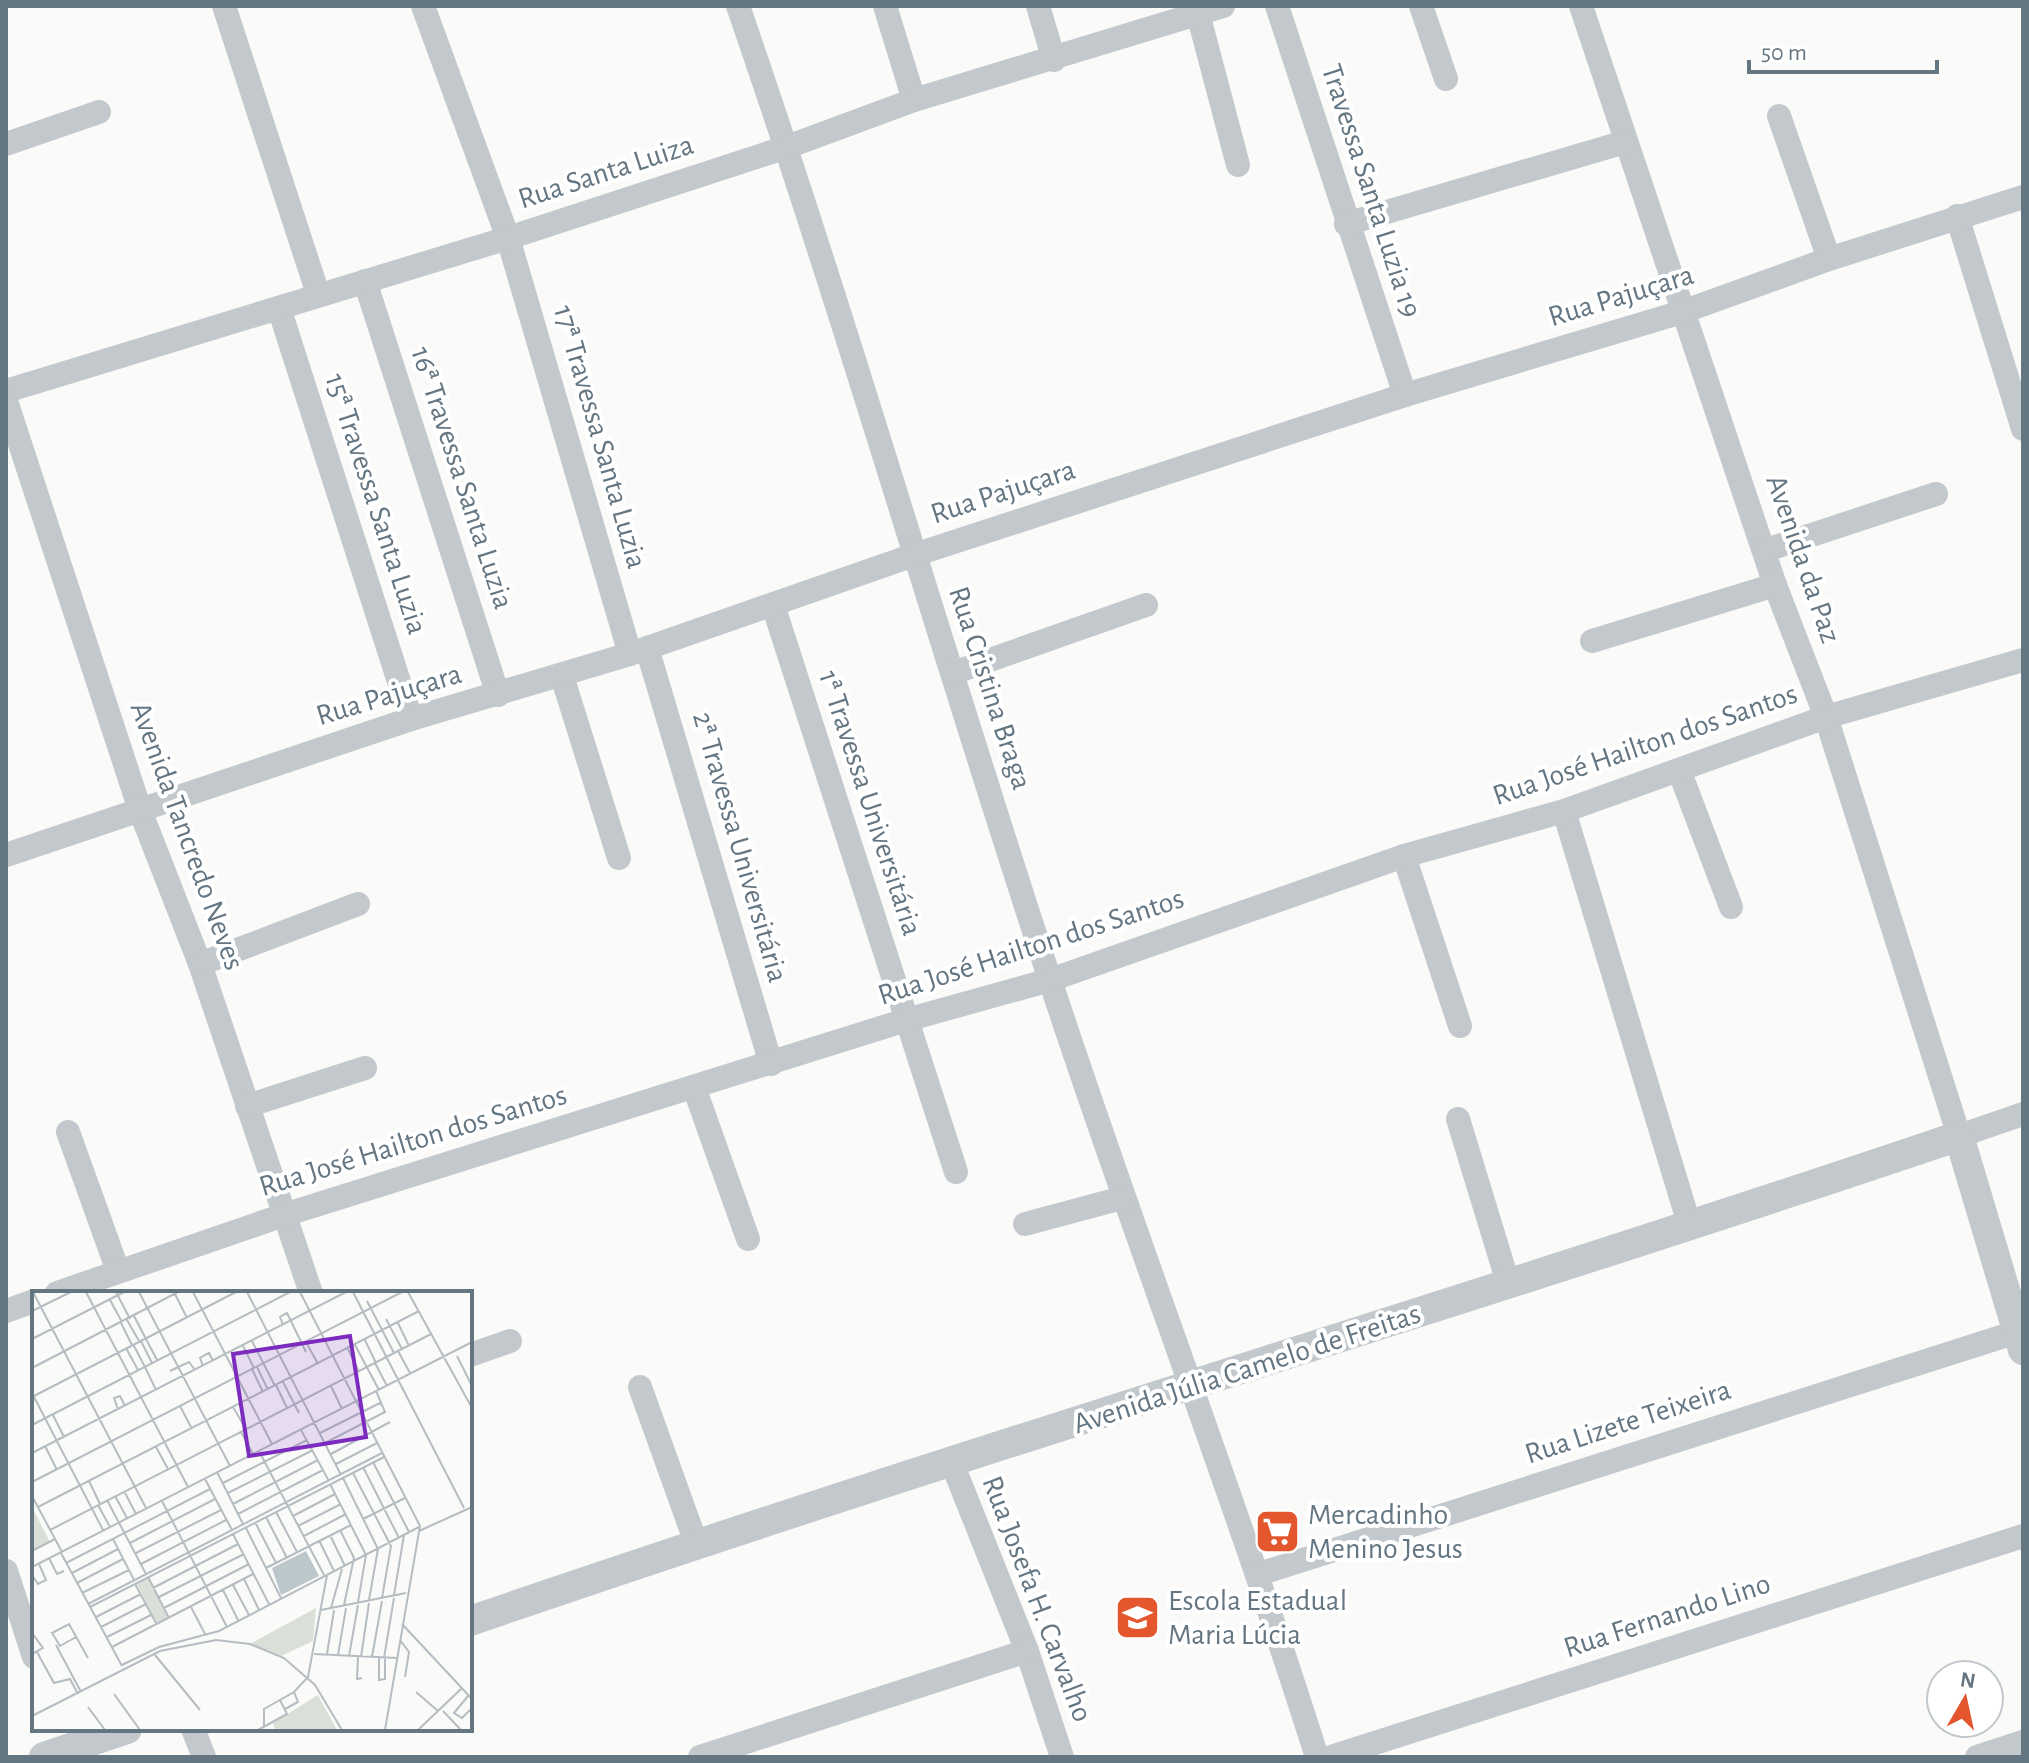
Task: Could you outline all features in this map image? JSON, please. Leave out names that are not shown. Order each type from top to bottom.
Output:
[{"type":"street","points":[[224,6],[318,294]]},
{"type":"street","name":"17ª Travessa Santa Luzia","points":[[423,6],[508,238],[639,651]]},
{"type":"street","name":"Rua Cristina Braga","points":[[738,6],[787,147],[914,555],[1122,1198],[1259,1574],[1317,1757]]},
{"type":"street","points":[[885,6],[914,100]]},
{"type":"street","points":[[1038,6],[1054,60]]},
{"type":"street","name":"Rua Santa Luiza","points":[[6,391],[508,238],[787,147],[914,100],[1054,60],[1197,10],[1223,6]]},
{"type":"street","name":"Travessa Santa Luzia 19","points":[[1277,6],[1346,224],[1405,395]]},
{"type":"street","points":[[1421,6],[1446,79]]},
{"type":"street","name":"Avenida da Paz","points":[[1581,6],[1682,312],[1766,550],[1775,585],[1826,717],[1959,1136]]},
{"type":"street","points":[[1197,10],[1238,165]]},
{"type":"street","points":[[6,144],[99,112]]},
{"type":"street","points":[[1779,116],[1829,259]]},
{"type":"street","points":[[1346,224],[1625,142]]},
{"type":"street","name":"Rua Pajuçara","points":[[6,855],[411,719],[562,676],[914,555],[1405,395],[1682,312],[1829,259],[2023,197]]},
{"type":"street","points":[[1957,216],[2023,429]]},
{"type":"street","name":"16ª Travessa Santa Luzia","points":[[365,281],[498,695]]},
{"type":"street","name":"15ª Travessa Santa Luzia","points":[[279,308],[411,719]]},
{"type":"street","name":"Avenida Tancredo Neves","points":[[6,401],[140,810],[200,964],[310,1291]]},
{"type":"street","points":[[1766,550],[1936,494]]},
{"type":"street","points":[[1592,641],[1775,585]]},
{"type":"street","name":"1ª Travessa Universitária","points":[[773,605],[956,1172]]},
{"type":"street","points":[[953,673],[1146,605]]},
{"type":"street","name":"2ª Travessa Universitária","points":[[639,651],[771,1064]]},
{"type":"street","name":"Rua José Hailton dos Santos","points":[[63,1291],[284,1215],[906,1020],[1050,980],[1404,856],[1564,811],[1826,717],[2023,660]]},
{"type":"street","points":[[562,676],[619,858]]},
{"type":"street","points":[[1679,770],[1731,907]]},
{"type":"street","points":[[1564,811],[1690,1227]]},
{"type":"street","points":[[1404,856],[1460,1026]]},
{"type":"street","points":[[200,964],[358,904]]},
{"type":"street","points":[[247,1106],[365,1068]]},
{"type":"street","points":[[694,1087],[748,1239]]},
{"type":"street","name":"Avenida Júlia Camelo de Freitas","points":[[472,1620],[696,1543],[1690,1227],[2023,1114]]},
{"type":"street","points":[[1458,1119],[1509,1286]]},
{"type":"street","points":[[68,1132],[118,1271]]},
{"type":"street","points":[[1959,1136],[2021,1337]]},
{"type":"street","points":[[1025,1224],[1122,1198]]},
{"type":"street","points":[[7,1308],[32,1302]]},
{"type":"street","name":"Rua Lizete Teixeira","points":[[1259,1574],[2021,1337]]},
{"type":"street","points":[[472,1354],[510,1341]]},
{"type":"street","points":[[640,1387],[696,1543]]},
{"type":"street","name":"Rua Josefa H. Carvalho","points":[[952,1463],[1027,1651],[1062,1757]]},
{"type":"street","name":"Rua Fernando Lino","points":[[1331,1757],[2023,1536]]},
{"type":"street","points":[[6,1571],[32,1651]]},
{"type":"street","points":[[700,1757],[1027,1651]]},
{"type":"street","points":[[55,1745],[118,1731]]},
{"type":"street","points":[[194,1731],[204,1757]]},
{"type":"street","points":[[1977,1757],[2023,1742]]},
{"type":"place","name":"Mercadinho Menino Jesus","points":[[1277,1532]]},
{"type":"place","name":"Escola Estadual Maria Lúcia","points":[[1137,1618]]}]
